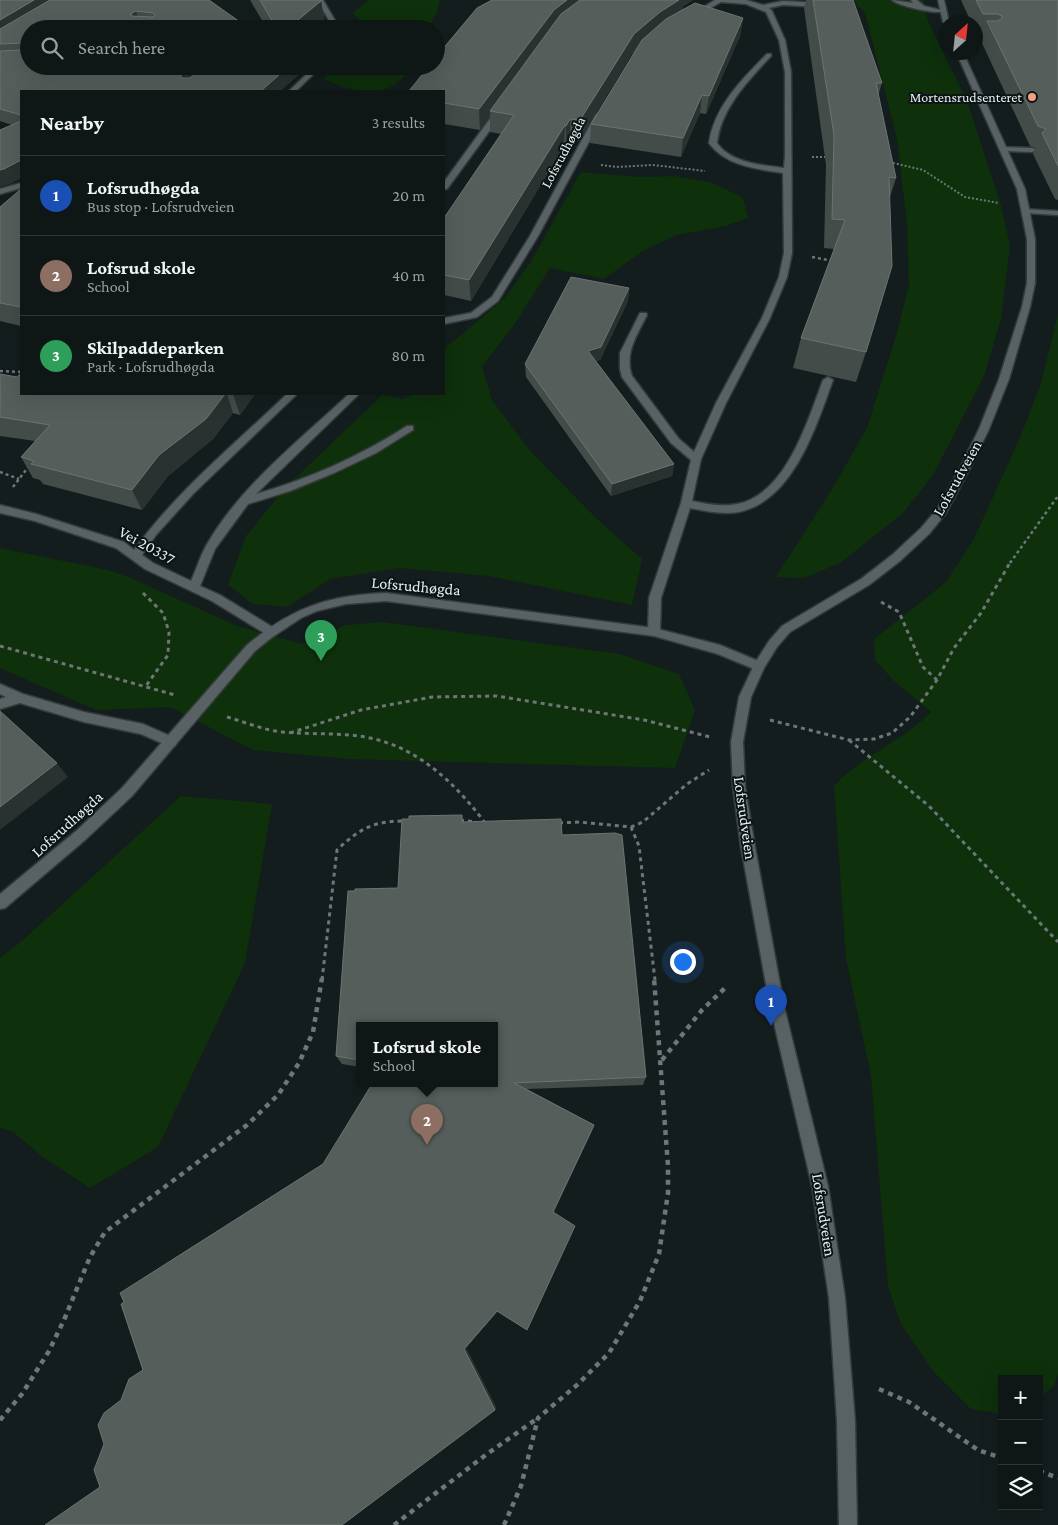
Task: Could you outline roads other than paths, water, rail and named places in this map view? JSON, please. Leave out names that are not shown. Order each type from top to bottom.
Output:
[{"type":"street","points":[[320,0],[332,20]]},
{"type":"street","points":[[654,632],[655,598],[686,503],[696,459],[721,403],[766,318],[783,276],[788,253],[787,171],[789,156],[786,59],[775,23],[769,11],[764,7],[746,2],[720,0],[689,18]]},
{"type":"street","points":[[895,0],[902,4],[916,3],[942,11]]},
{"type":"street","points":[[941,0],[943,15]]},
{"type":"street","points":[[764,7],[783,3],[829,6]]},
{"type":"street","points":[[983,37],[991,37]]},
{"type":"street","points":[[769,55],[736,92],[720,120],[713,143],[720,152],[728,157],[746,163],[787,171]]},
{"type":"street","name":"Lofsrudveien","points":[[848,1525],[846,1421],[837,1298],[820,1186],[776,1006],[739,787],[737,742],[746,697],[759,666],[786,629],[865,582],[925,531],[942,510],[984,429],[1017,341],[1031,282],[1031,239],[1026,208],[1021,189],[1004,149],[963,60]]},
{"type":"street","points":[[293,90],[309,75]]},
{"type":"street","name":"Lofsrudhøgda","points":[[445,321],[474,315],[494,299],[538,228],[605,105]]},
{"type":"street","points":[[445,187],[503,107]]},
{"type":"street","points":[[1004,149],[1032,150]]},
{"type":"street","points":[[0,192],[20,185]]},
{"type":"street","points":[[1026,208],[1058,213]]},
{"type":"street","points":[[643,315],[625,350],[623,368],[627,377],[675,441],[696,459]]},
{"type":"street","points":[[686,503],[716,509],[741,508],[767,494],[783,478],[808,433],[828,380]]},
{"type":"street","points":[[136,555],[148,536],[176,504],[291,395]]},
{"type":"street","points":[[194,588],[210,548],[229,520],[259,484],[353,395]]},
{"type":"street","points":[[245,501],[275,493],[354,459],[380,447],[410,428]]},
{"type":"street","name":"Vei 20337","points":[[0,509],[36,518],[120,545],[150,566],[216,598],[270,631]]},
{"type":"street","name":"Lofsrudhøgda","points":[[0,903],[94,823],[127,792],[251,648],[270,631],[298,614],[316,606],[358,597],[386,597],[654,632],[720,650],[759,666]]},
{"type":"street","points":[[0,689],[20,698],[84,717],[143,729],[171,742]]},
{"type":"street","points":[[0,704],[20,698]]},
{"type":"place","name":"Mortensrudsenteret","points":[[1032,97]]},
{"type":"place","name":"Skilpaddeparken","points":[[321,661]]},
{"type":"place","name":"Lofsrudhøgda","points":[[771,1026]]},
{"type":"place","name":"Lofsrud skole","points":[[427,1145]]}]
